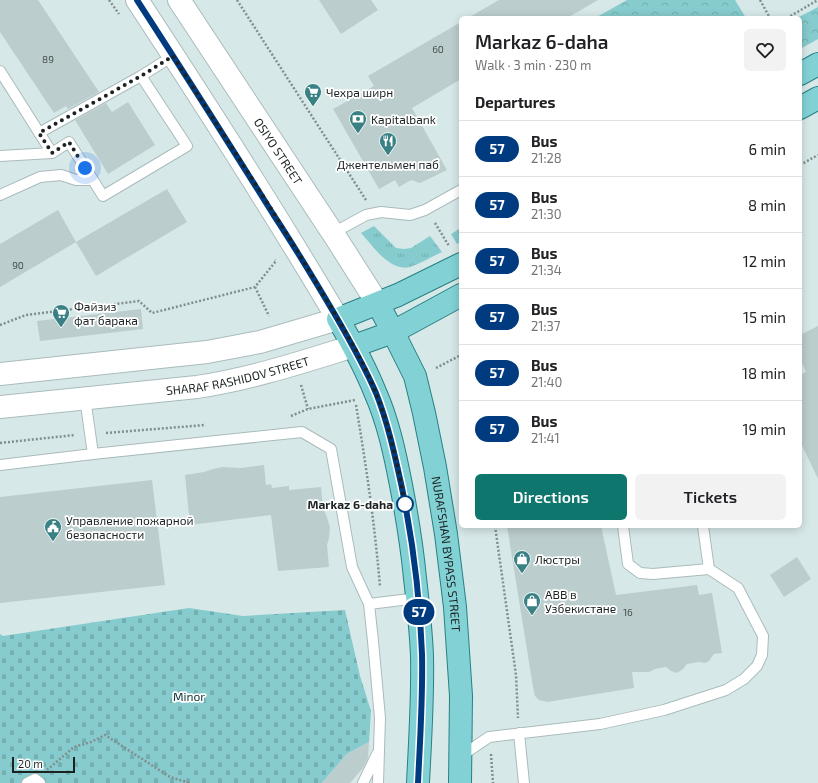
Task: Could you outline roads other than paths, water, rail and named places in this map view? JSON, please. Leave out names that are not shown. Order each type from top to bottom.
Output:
[{"type":"main road","points":[[137,0],[298,252],[354,346],[376,392],[393,448],[405,504],[418,598],[422,656],[418,783]]},
{"type":"main road","name":"OSIYO STREET","points":[[179,0],[333,233],[378,304]]},
{"type":"main road","points":[[802,73],[818,64]]},
{"type":"main road","points":[[802,107],[818,98]]},
{"type":"main road","points":[[0,374],[206,352],[260,342],[338,319],[378,304],[418,286],[455,256]]},
{"type":"main road","name":"SHARAF RASHIDOV STREET","points":[[0,407],[197,387],[222,383],[268,372],[354,346],[393,332],[459,296]]},
{"type":"main road","name":"NURAFSHAN BYPASS STREET","points":[[378,304],[415,376],[428,429],[443,512],[456,607],[461,696],[460,783]]},
{"type":"lane","points":[[39,133],[141,76],[173,56]]},
{"type":"lane","points":[[0,71],[52,153]]},
{"type":"lane","points":[[0,156],[52,153],[69,142],[103,196],[187,146],[141,76]]},
{"type":"lane","points":[[0,195],[40,177],[62,175],[76,180],[93,180]]},
{"type":"lane","points":[[333,233],[366,215],[375,213],[381,212],[410,216],[425,210],[459,191]]},
{"type":"lane","points":[[85,398],[93,454]]},
{"type":"lane","points":[[0,465],[302,432],[331,449],[352,567],[369,604],[380,718],[378,783]]},
{"type":"lane","points":[[461,756],[489,737],[600,724],[664,710],[726,690],[744,679],[757,666],[762,655],[763,636],[738,588],[709,568],[653,574],[640,573],[628,564],[623,528]]},
{"type":"lane","points":[[703,528],[709,568]]},
{"type":"lane","points":[[369,604],[418,598]]},
{"type":"lane","points":[[519,733],[524,783]]},
{"type":"lane","points":[[363,783],[379,749]]},
{"type":"place","name":"Чехра ширн","points":[[313,107]]},
{"type":"place","name":"Kapitalbank","points":[[358,134]]},
{"type":"place","name":"Джентельмен паб","points":[[388,156]]},
{"type":"place","name":"Файзиз фат барака","points":[[61,328]]},
{"type":"place","name":"Markaz 6-daha","points":[[405,504]]},
{"type":"place","name":"Управление пожарной безопасности","points":[[53,542]]},
{"type":"place","name":"Люстры","points":[[522,574]]},
{"type":"place","name":"ABB в Узбекистане","points":[[532,616]]},
{"type":"park label","name":"Minor","points":[[189,696]]}]
